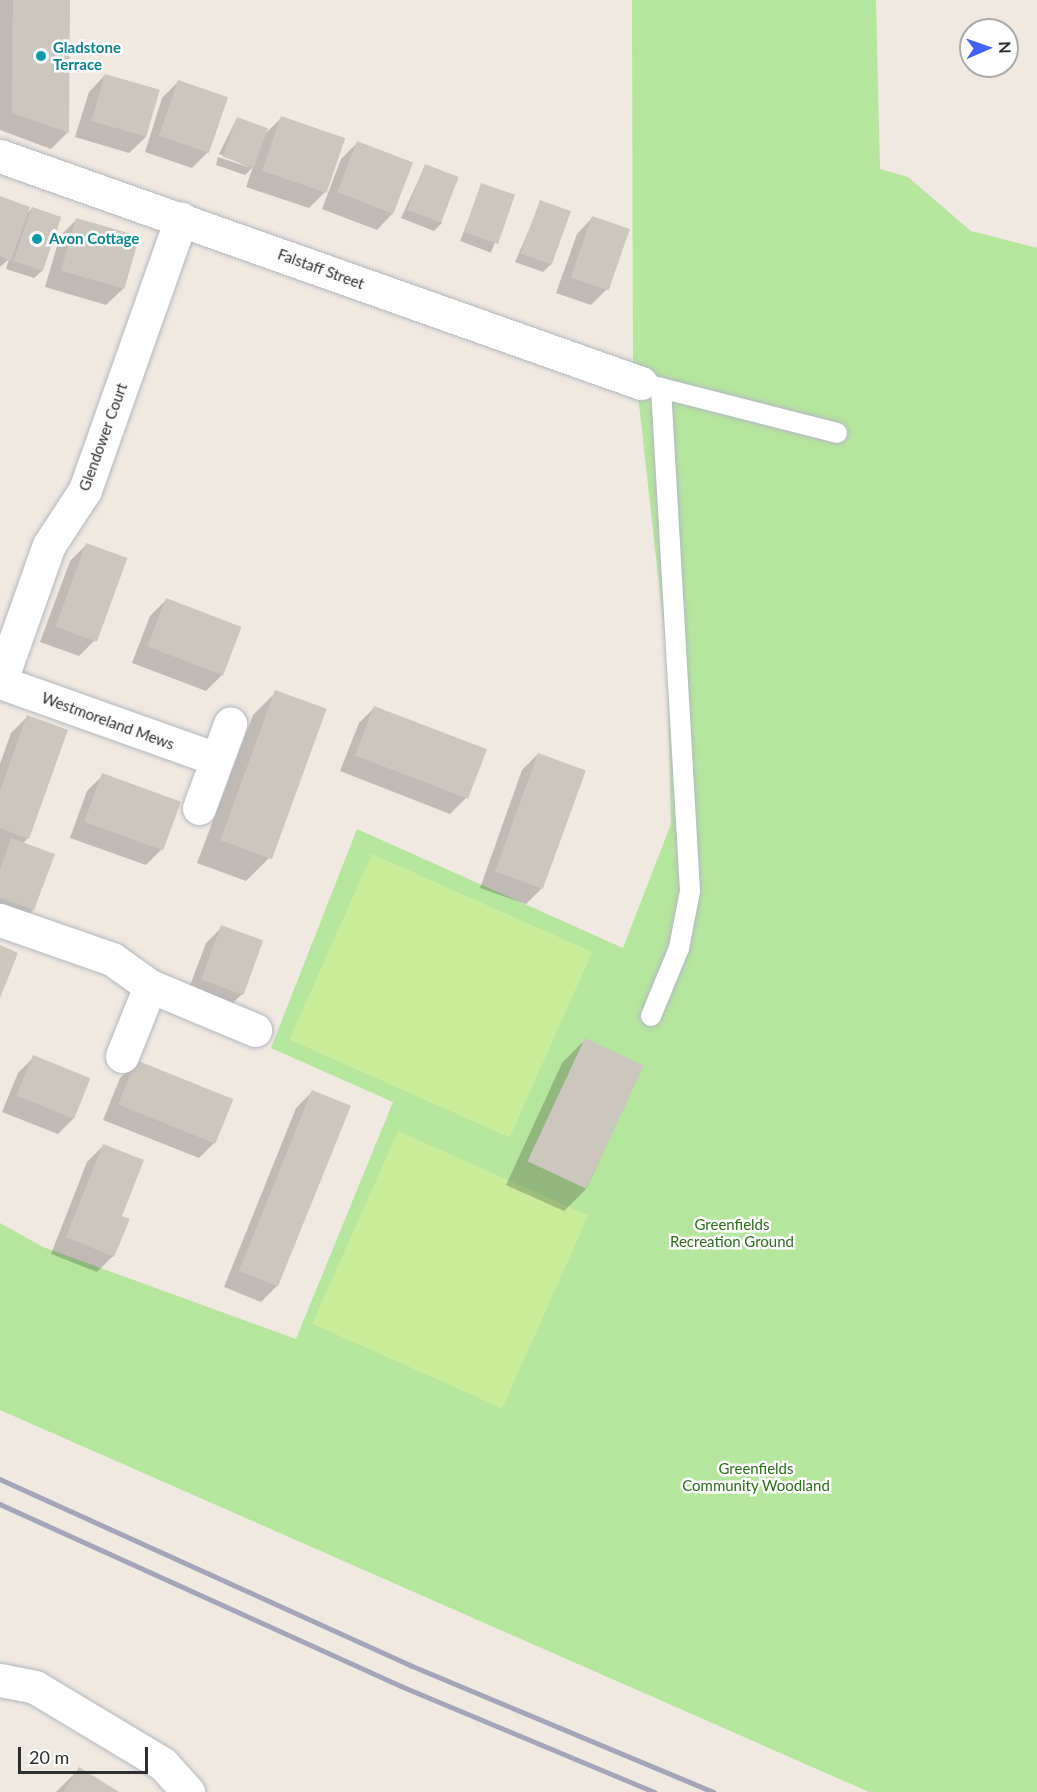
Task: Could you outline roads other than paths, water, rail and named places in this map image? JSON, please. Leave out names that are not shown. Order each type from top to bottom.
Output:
[{"type":"street","name":"Falstaff Street","points":[[0,156],[651,386]]},
{"type":"street","name":"Glendower Court","points":[[0,682],[49,545],[85,490],[181,219]]},
{"type":"street","name":"Westmoreland Mews","points":[[0,682],[216,759]]},
{"type":"street","points":[[199,808],[230,724]]},
{"type":"street","points":[[0,920],[112,959],[150,986],[255,1030]]},
{"type":"street","points":[[122,1056],[150,986]]},
{"type":"street","points":[[0,1680],[34,1688],[134,1746],[170,1770],[189,1792]]},
{"type":"lane","points":[[651,1016],[679,948],[690,891],[651,386],[837,433]]},
{"type":"railway","points":[[0,1479],[410,1665],[713,1792]]},
{"type":"railway","points":[[0,1504],[401,1686],[655,1792]]},
{"type":"place","name":"Gladstone Terrace","points":[[41,56]]},
{"type":"place","name":"Avon Cottage","points":[[37,239]]},
{"type":"park label","name":"Greenfields Recreation Ground","points":[[732,1232]]},
{"type":"park label","name":"Greenfields Community Woodland","points":[[756,1476]]}]
